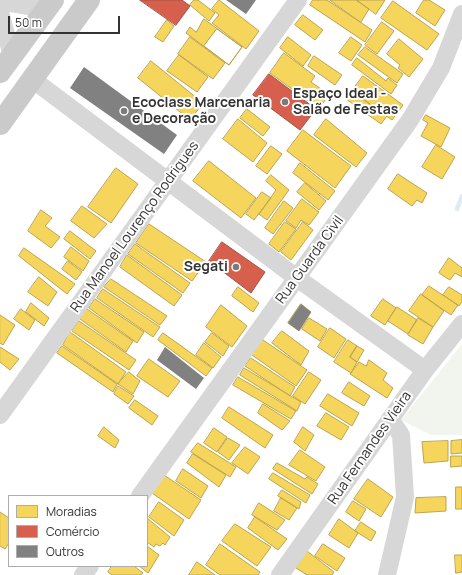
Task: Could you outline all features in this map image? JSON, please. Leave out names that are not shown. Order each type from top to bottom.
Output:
[{"type":"main road","points":[[0,124],[90,0]]},
{"type":"main road","points":[[6,64],[52,2]]},
{"type":"street","name":"Rua Manoel Lourenço Rodrigues","points":[[0,415],[298,0]]},
{"type":"street","points":[[0,1],[33,7],[52,2]]},
{"type":"street","points":[[0,12],[6,64]]},
{"type":"street","name":"Rua Guarda Civil","points":[[141,495],[410,120],[441,68],[462,14]]},
{"type":"street","points":[[32,79],[297,278],[425,370]]},
{"type":"street","name":"Rua Fernandes Vieira","points":[[280,575],[425,370],[462,324]]},
{"type":"street","points":[[387,575],[405,497],[401,435],[390,419]]},
{"type":"street","points":[[83,575],[89,567]]},
{"type":"shaded area","points":[[462,344],[462,435],[431,435],[401,420]]},
{"type":"building: Moradias","points":[[194,0],[198,0],[215,13],[209,21],[190,5]]},
{"type":"building: Moradias","points":[[219,0],[259,31],[246,49],[212,23],[219,15],[212,9]]},
{"type":"building: Moradias","points":[[313,0],[327,0],[372,30],[365,42],[310,5]]},
{"type":"building: Moradias","points":[[330,0],[356,0],[369,9],[361,22]]},
{"type":"building: Moradias","points":[[357,0],[385,0],[376,14]]},
{"type":"building: Moradias","points":[[424,0],[429,0],[445,10],[435,26],[416,13]]},
{"type":"building: Moradias","points":[[393,1],[439,34],[427,50],[381,18]]},
{"type":"building: Moradias","points":[[303,15],[323,30],[315,40],[295,25]]},
{"type":"building: Moradias","points":[[204,19],[242,47],[229,65],[186,33],[190,27],[196,32]]},
{"type":"building: Moradias","points":[[167,20],[174,26],[163,42],[155,37]]},
{"type":"building: Moradias","points":[[382,22],[394,31],[377,54],[365,45]]},
{"type":"building: Moradias","points":[[217,29],[242,47],[229,65],[204,46]]},
{"type":"building: Moradias","points":[[190,37],[225,63],[213,79],[178,54]]},
{"type":"building: Moradias","points":[[288,37],[311,55],[303,66],[280,48]]},
{"type":"building: Moradias","points":[[351,37],[362,45],[351,61],[339,53]]},
{"type":"building: Moradias","points":[[399,39],[423,59],[409,77],[398,68],[400,65],[387,54]]},
{"type":"building: Moradias","points":[[365,47],[403,74],[397,83],[358,55]]},
{"type":"building: Moradias","points":[[284,53],[315,76],[311,82],[324,91],[320,97],[325,100],[319,109],[270,73]]},
{"type":"building: Moradias","points":[[179,55],[208,77],[197,92],[167,71]]},
{"type":"building: Moradias","points":[[314,56],[342,75],[335,85],[308,66]]},
{"type":"building: Moradias","points":[[357,58],[386,81],[388,78],[397,85],[391,94],[352,65]]},
{"type":"building: Moradias","points":[[151,61],[203,103],[190,120],[138,78]]},
{"type":"building: Moradias","points":[[363,76],[403,105],[392,120],[352,91]]},
{"type":"building: Moradias","points":[[352,92],[387,116],[381,124],[346,99]]},
{"type":"building: Moradias","points":[[247,109],[270,127],[263,136],[240,118]]},
{"type":"building: Moradias","points":[[426,115],[450,128],[441,147],[421,136],[428,123],[423,120]]},
{"type":"building: Moradias","points":[[238,119],[267,143],[253,162],[223,139]]},
{"type":"building: Moradias","points":[[326,119],[367,153],[356,167],[314,135]]},
{"type":"building: Moradias","points":[[303,130],[351,166],[335,188],[287,151]]},
{"type":"building: Moradias","points":[[436,145],[455,157],[442,179],[422,167]]},
{"type":"building: Moradias","points":[[271,146],[282,154],[267,174],[256,166]]},
{"type":"building: Moradias","points":[[209,161],[256,198],[241,218],[193,181]]},
{"type":"building: Moradias","points":[[300,163],[335,191],[328,200],[293,173]]},
{"type":"building: Moradias","points":[[116,168],[138,184],[111,223],[88,207]]},
{"type":"building: Moradias","points":[[398,174],[427,193],[422,203],[417,200],[412,206],[388,189]]},
{"type":"building: Moradias","points":[[271,175],[289,190],[267,220],[259,214],[276,190],[266,181]]},
{"type":"building: Moradias","points":[[305,183],[326,201],[319,210],[297,192]]},
{"type":"building: Moradias","points":[[262,192],[271,198],[254,220],[246,214]]},
{"type":"building: Moradias","points":[[302,199],[319,212],[309,225],[301,220],[296,228],[286,221]]},
{"type":"building: Moradias","points":[[284,201],[293,208],[273,234],[265,228]]},
{"type":"building: Moradias","points":[[82,206],[107,224],[94,238],[71,221]]},
{"type":"building: Moradias","points":[[41,210],[52,218],[45,226],[60,237],[51,248],[28,231]]},
{"type":"building: Moradias","points":[[285,222],[296,229],[279,252],[269,244]]},
{"type":"building: Moradias","points":[[303,222],[313,230],[291,260],[281,252]]},
{"type":"building: Moradias","points":[[149,224],[206,262],[192,281],[136,243]]},
{"type":"building: Moradias","points":[[70,231],[96,251],[90,259],[64,239]]},
{"type":"building: Moradias","points":[[135,244],[190,283],[183,293],[128,254]]},
{"type":"building: Moradias","points":[[71,247],[89,261],[83,271],[64,257]]},
{"type":"building: Moradias","points":[[24,248],[75,284],[67,294],[19,256]]},
{"type":"building: Moradias","points":[[127,255],[182,295],[174,306],[120,267]]},
{"type":"building: Moradias","points":[[449,258],[462,268],[462,277],[455,273],[450,280],[439,273]]},
{"type":"building: Moradias","points":[[68,261],[82,272],[76,280],[62,269]]},
{"type":"building: Moradias","points":[[39,277],[57,292],[48,306],[28,292]]},
{"type":"building: Moradias","points":[[111,279],[167,316],[160,325],[104,287]]},
{"type":"building: Moradias","points":[[429,286],[458,305],[451,315],[422,295]]},
{"type":"building: Moradias","points":[[238,287],[259,303],[253,312],[232,296]]},
{"type":"building: Moradias","points":[[449,287],[462,295],[462,302],[459,306],[443,295]]},
{"type":"building: Moradias","points":[[103,289],[160,327],[153,337],[97,298]]},
{"type":"building: Moradias","points":[[421,294],[444,311],[433,327],[409,311]]},
{"type":"building: Moradias","points":[[95,299],[144,332],[137,343],[89,308]]},
{"type":"building: Moradias","points":[[383,299],[396,308],[385,325],[371,316]]},
{"type":"building: Moradias","points":[[31,303],[49,318],[44,326],[26,312]]},
{"type":"building: Moradias","points":[[301,304],[311,312],[299,331],[288,323]]},
{"type":"building: Moradias","points":[[221,305],[247,326],[232,347],[206,327]]},
{"type":"building: Moradias","points":[[397,307],[417,320],[408,334],[388,321]]},
{"type":"building: Moradias","points":[[21,309],[35,320],[29,330],[14,319]]},
{"type":"building: Moradias","points":[[87,309],[133,341],[126,352],[80,319]]},
{"type":"building: Moradias","points":[[0,315],[15,325],[3,345],[0,343]]},
{"type":"building: Moradias","points":[[309,318],[327,329],[320,341],[302,329]]},
{"type":"building: Moradias","points":[[418,318],[433,327],[423,344],[408,335]]},
{"type":"building: Moradias","points":[[79,321],[136,360],[129,370],[72,331]]},
{"type":"building: Moradias","points":[[330,328],[346,339],[334,358],[318,347]]},
{"type":"building: Moradias","points":[[282,331],[309,351],[301,365],[272,343]]},
{"type":"building: Moradias","points":[[70,332],[126,372],[118,384],[63,345]]},
{"type":"building: Moradias","points":[[163,333],[212,368],[206,376],[158,340]]},
{"type":"building: Moradias","points":[[212,333],[229,346],[223,356],[205,342]]},
{"type":"building: Moradias","points":[[263,340],[307,370],[296,386],[252,355]]},
{"type":"building: Moradias","points":[[348,340],[357,346],[350,357],[357,362],[351,373],[334,362]]},
{"type":"building: Moradias","points":[[204,343],[221,357],[213,368],[196,355]]},
{"type":"building: Moradias","points":[[62,346],[117,384],[113,392],[57,353]]},
{"type":"building: Moradias","points":[[357,346],[364,350],[357,362],[350,357]]},
{"type":"building: Moradias","points":[[0,347],[19,359],[10,370],[0,362]]},
{"type":"building: Moradias","points":[[251,358],[295,387],[290,396],[245,366]]},
{"type":"building: Moradias","points":[[149,359],[180,381],[168,397],[137,376]]},
{"type":"building: Moradias","points":[[369,360],[387,373],[383,380],[393,388],[387,398],[350,374],[359,362],[366,366]]},
{"type":"building: Moradias","points":[[244,368],[301,402],[297,411],[240,375]]},
{"type":"building: Moradias","points":[[129,372],[140,381],[133,394],[118,384]]},
{"type":"building: Moradias","points":[[309,372],[321,380],[305,404],[293,396]]},
{"type":"building: Moradias","points":[[238,377],[296,411],[291,419],[233,385]]},
{"type":"building: Moradias","points":[[349,382],[370,396],[364,406],[342,393]]},
{"type":"building: Moradias","points":[[118,386],[134,396],[128,404],[114,394]]},
{"type":"building: Moradias","points":[[328,394],[359,413],[352,426],[320,406]]},
{"type":"building: Moradias","points":[[135,400],[158,416],[152,425],[129,408]]},
{"type":"building: Moradias","points":[[263,404],[290,421],[282,430],[258,413]]},
{"type":"building: Moradias","points":[[229,407],[273,435],[265,448],[222,418]]},
{"type":"building: Moradias","points":[[326,413],[349,427],[341,440],[317,426]]},
{"type":"building: Moradias","points":[[104,427],[119,440],[115,448],[98,436]]},
{"type":"building: Moradias","points":[[303,427],[314,435],[305,451],[294,442]]},
{"type":"building: Moradias","points":[[214,428],[227,437],[217,452],[204,443]]},
{"type":"building: Moradias","points":[[228,438],[240,445],[229,460],[218,452]]},
{"type":"building: Moradias","points":[[462,440],[462,453],[451,454],[451,441]]},
{"type":"building: Moradias","points":[[448,441],[448,461],[424,463],[422,442]]},
{"type":"building: Moradias","points":[[198,443],[236,467],[230,477],[191,452]]},
{"type":"building: Moradias","points":[[245,447],[260,457],[248,474],[232,463]]},
{"type":"building: Moradias","points":[[300,450],[325,467],[316,481],[289,465]]},
{"type":"building: Moradias","points":[[193,454],[226,475],[219,487],[187,463]]},
{"type":"building: Moradias","points":[[451,456],[462,456],[462,466],[451,467]]},
{"type":"building: Moradias","points":[[277,463],[305,479],[307,477],[318,484],[312,494],[273,469]]},
{"type":"building: Moradias","points":[[183,469],[208,486],[201,498],[176,481]]},
{"type":"building: Moradias","points":[[273,473],[310,495],[306,503],[269,479]]},
{"type":"building: Moradias","points":[[164,475],[201,500],[189,519],[152,493]]},
{"type":"building: Moradias","points":[[368,479],[393,497],[381,517],[354,499]]},
{"type":"building: Moradias","points":[[456,487],[462,487],[462,509],[456,509]]},
{"type":"building: Moradias","points":[[282,490],[301,502],[299,509],[278,496]]},
{"type":"building: Moradias","points":[[446,497],[446,511],[415,513],[416,498]]},
{"type":"building: Moradias","points":[[281,498],[297,508],[289,520],[274,511]]},
{"type":"building: Moradias","points":[[353,501],[366,509],[359,521],[346,512]]},
{"type":"building: Moradias","points":[[159,502],[184,520],[174,536],[149,517]]},
{"type":"building: Moradias","points":[[259,503],[285,520],[277,530],[252,515]]},
{"type":"building: Moradias","points":[[0,512],[8,517],[8,544],[5,549],[0,546]]},
{"type":"building: Moradias","points":[[255,517],[287,539],[278,550],[248,528]]},
{"type":"building: Moradias","points":[[148,519],[170,537],[165,545],[163,543],[160,546],[156,544],[154,547],[148,543]]},
{"type":"building: Moradias","points":[[339,519],[358,533],[349,548],[329,535]]},
{"type":"building: Moradias","points":[[361,522],[376,532],[371,541],[355,531]]},
{"type":"building: Moradias","points":[[235,524],[271,547],[257,566],[222,541]]},
{"type":"building: Moradias","points":[[220,544],[260,572],[258,575],[220,575],[206,565]]},
{"type":"building: Moradias","points":[[323,544],[345,558],[337,571],[315,556]]},
{"type":"building: Moradias","points":[[148,547],[159,555],[148,573],[140,567],[148,567]]},
{"type":"building: Moradias","points":[[307,551],[334,572],[332,575],[307,575],[296,568]]},
{"type":"building: Moradias","points":[[455,555],[462,555],[462,572],[456,573]]},
{"type":"building: Moradias","points":[[197,562],[215,575],[189,575]]},
{"type":"building: Moradias","points":[[111,567],[135,567],[143,573],[141,575],[112,575],[108,572]]},
{"type":"building: Comércio","points":[[140,0],[182,0],[190,6],[176,25]]},
{"type":"building: Comércio","name":"Espaço Ideal - Salão de Festas","points":[[269,74],[316,109],[300,130],[253,95]]},
{"type":"building: Comércio","name":"Segati","points":[[222,242],[265,272],[251,293],[209,261]]},
{"type":"building: Outros","points":[[226,0],[256,0],[246,14]]},
{"type":"building: Outros","name":"Ecoclass Marcenaria e Decoração","points":[[84,67],[177,135],[164,154],[70,88]]},
{"type":"building: Outros","points":[[301,304],[311,312],[299,331],[288,323]]},
{"type":"building: Outros","points":[[165,347],[204,378],[196,389],[157,360]]},
{"type":"waterway","points":[[457,209],[462,196]]},
{"type":"place","name":"Espaço Ideal - Salão de Festas","points":[[285,102]]},
{"type":"place","name":"Ecoclass Marcenaria e Decoração","points":[[124,111]]},
{"type":"place","name":"Segati","points":[[236,267]]}]
